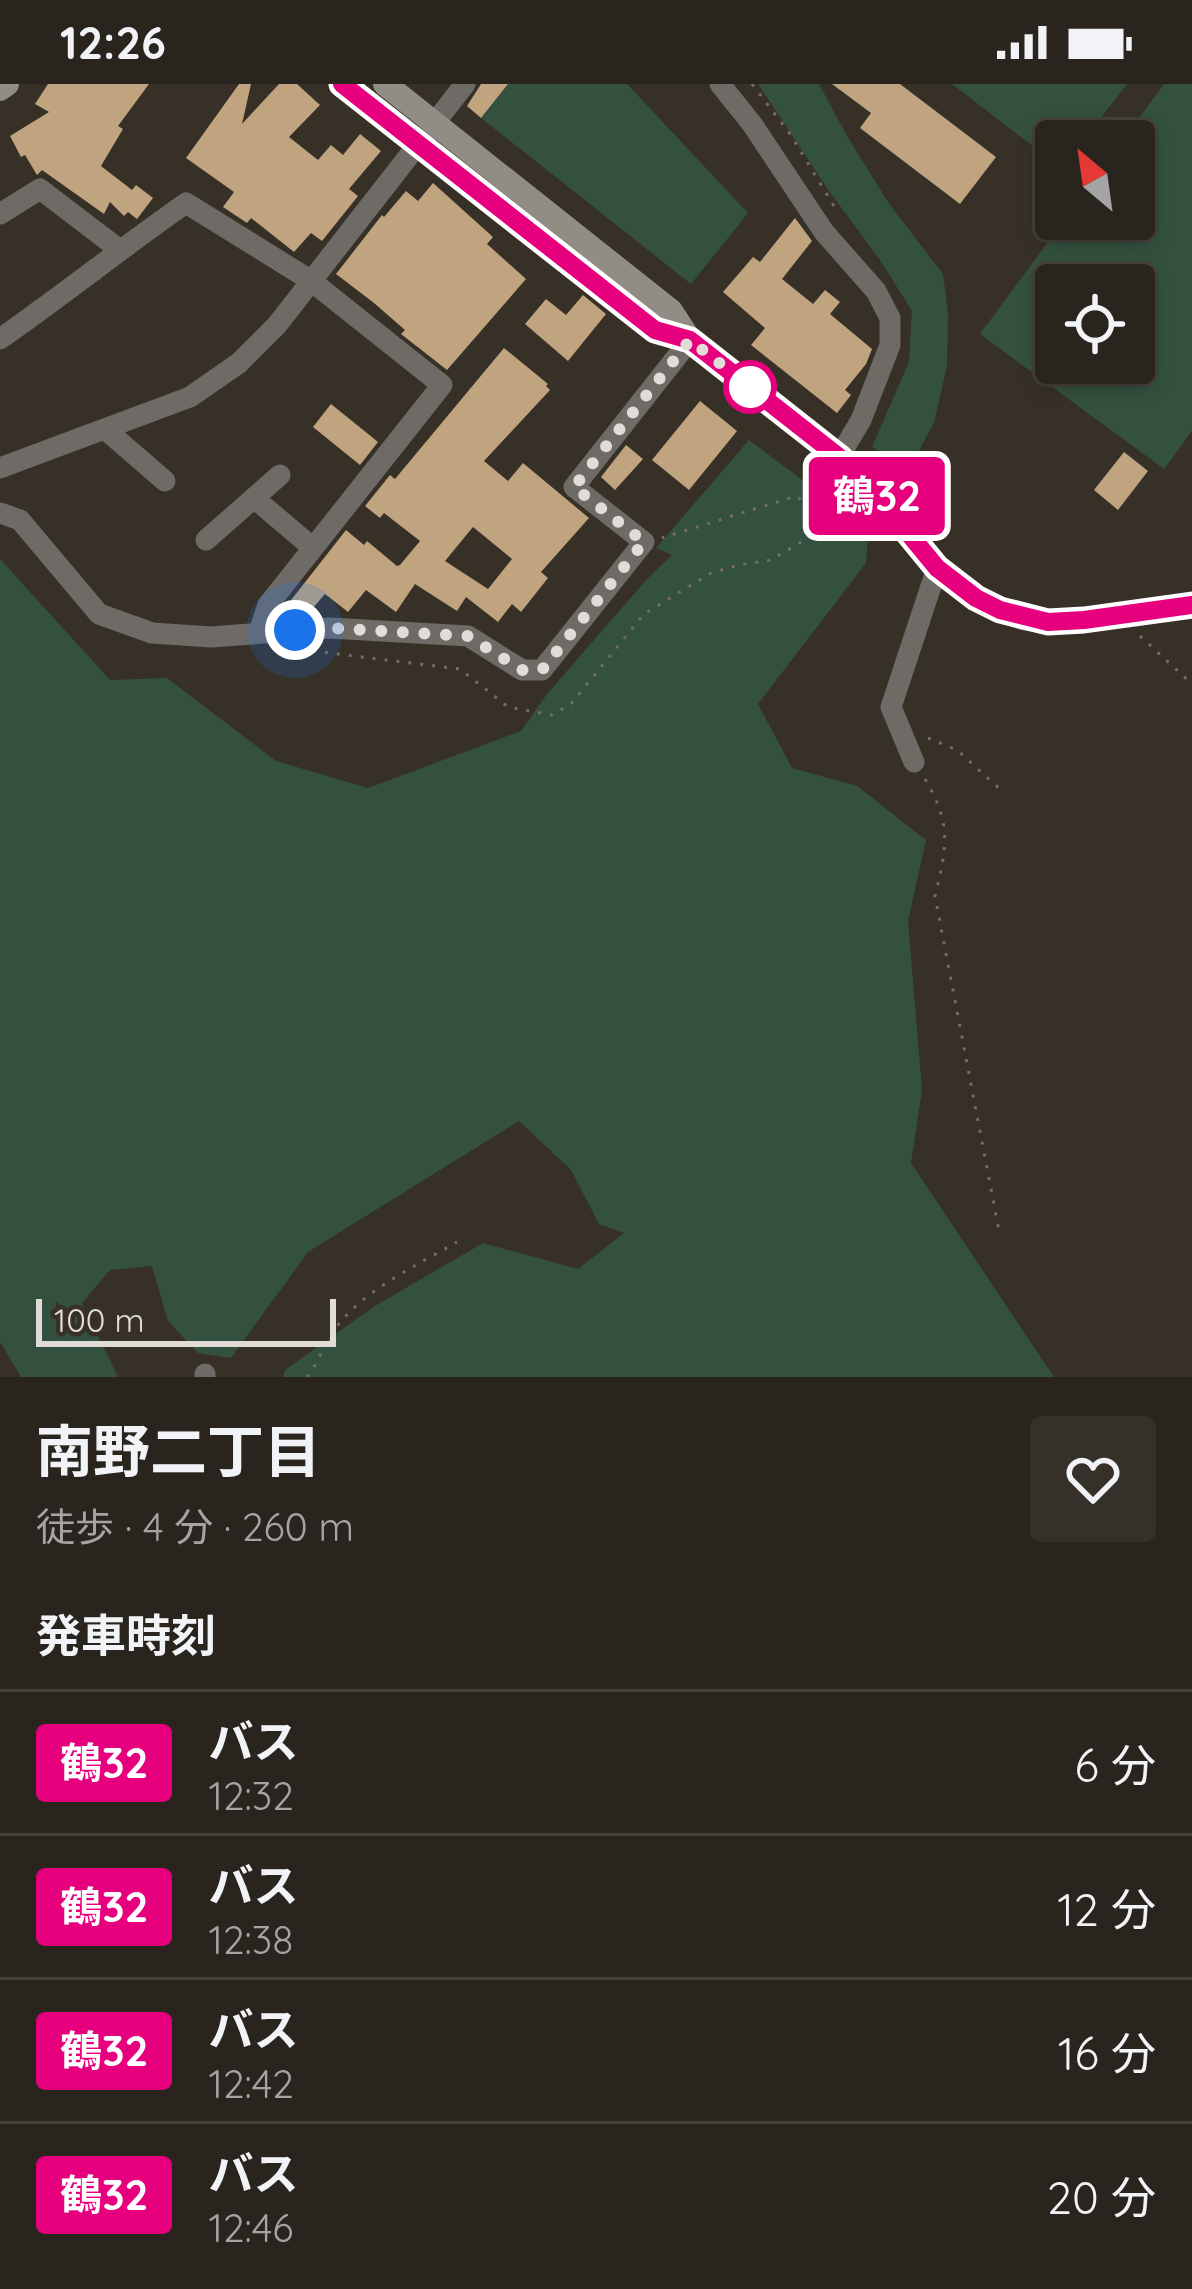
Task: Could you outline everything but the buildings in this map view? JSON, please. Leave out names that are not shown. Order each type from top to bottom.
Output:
[{"type":"main road","points":[[342,84],[426,133]]},
{"type":"main road","points":[[385,84],[426,133],[655,330],[690,340],[847,465],[937,568],[976,598],[1023,618],[1066,621],[1192,605]]},
{"type":"street","points":[[0,468],[190,397],[238,363],[277,326],[465,84]]},
{"type":"street","points":[[720,84],[824,232],[876,291],[890,318],[890,345],[847,465]]},
{"type":"street","points":[[0,214],[40,189],[120,250]]},
{"type":"street","points":[[0,339],[186,203],[310,280],[442,385],[268,605],[259,632]]},
{"type":"street","points":[[0,513],[20,520],[99,614],[152,632],[211,637],[331,628],[468,636],[522,670],[542,670],[644,542],[574,487],[690,340]]},
{"type":"street","points":[[106,430],[165,481]]},
{"type":"street","points":[[206,540],[280,475]]},
{"type":"street","points":[[254,498],[313,548]]},
{"type":"street","points":[[914,762],[891,707],[937,568]]},
{"type":"path","points":[[644,542],[796,496],[828,520]]},
{"type":"path","points":[[1125,614],[1141,638],[1192,684]]},
{"type":"path","points":[[900,729],[957,750],[1004,792]]},
{"type":"path","points":[[914,762],[933,793],[944,826],[947,847],[935,896],[999,1231]]},
{"type":"path","points":[[307,1377],[340,1322],[357,1304],[457,1242]]},
{"type":"green space","points":[[508,84],[627,84],[748,213],[691,284],[481,118]]},
{"type":"green space","points":[[758,84],[819,84],[890,205],[943,274],[947,366],[934,423],[911,465],[872,447],[909,362],[912,311]]},
{"type":"green space","points":[[952,84],[1127,84],[1099,120],[1035,120],[1035,148]]},
{"type":"green space","points":[[1164,84],[1192,84],[1192,431],[1164,469],[1048,384],[1155,384],[1155,264],[1035,264],[1035,374],[980,334],[1049,240],[1155,240],[1155,120],[1137,120]]},
{"type":"green space","points":[[749,440],[829,500],[850,490],[869,521],[866,563],[758,704],[792,768],[857,786],[926,840],[908,921],[922,1090],[911,1163],[1054,1377],[283,1377],[285,1370],[375,1306],[483,1243],[578,1269],[624,1233],[599,1224],[571,1170],[519,1121],[308,1252],[231,1358],[198,1353],[168,1321],[152,1266],[110,1270],[82,1303],[118,1377],[21,1377],[0,1342],[0,559],[110,680],[167,678],[276,761],[368,788],[521,731],[547,694],[672,555],[656,548]]},
{"type":"bus line","name":"鶴32","points":[[342,84],[655,330],[690,340],[822,443],[860,477],[937,568],[976,598],[1023,618],[1048,622],[1192,605]]},
{"type":"route","points":[[295,630],[468,636],[522,670],[542,670],[644,542],[574,487],[690,340],[756,392],[750,387]]}]
